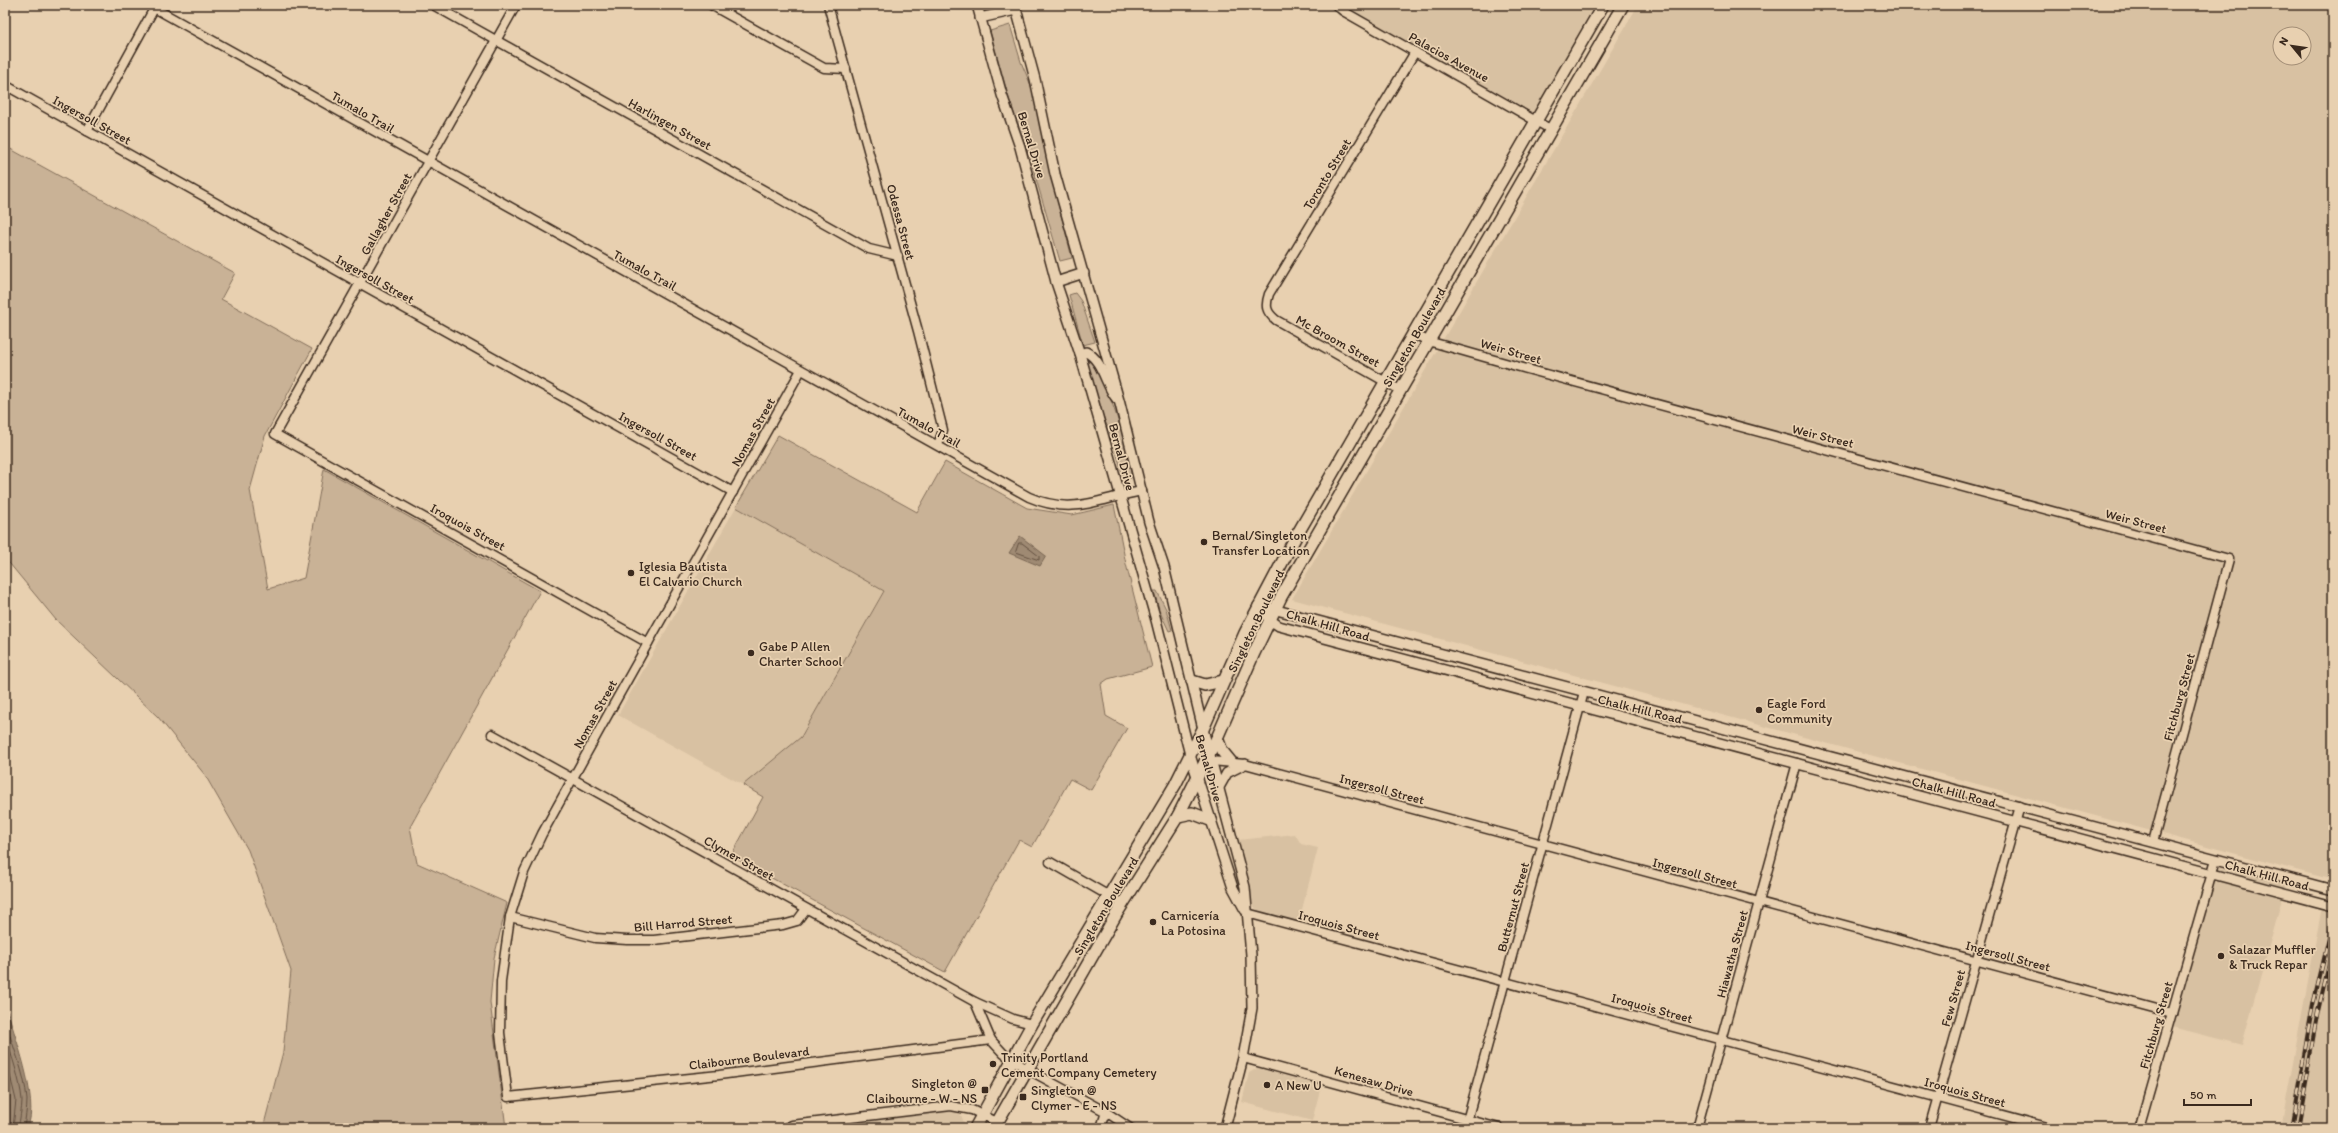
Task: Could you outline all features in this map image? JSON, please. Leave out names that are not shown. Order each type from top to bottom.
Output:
[{"type":"main road","name":"Singleton Boulevard","points":[[975,1128],[1032,1024],[1108,895],[1146,836],[1190,755],[1258,606],[1384,381],[1603,5]]},
{"type":"main road","name":"Singleton Boulevard","points":[[996,1125],[1123,904],[1178,816],[1211,757],[1217,738],[1272,615],[1428,341],[1623,5]]},
{"type":"main road","points":[[1573,57],[1587,65]]},
{"type":"main road","points":[[1192,681],[1205,685],[1223,681]]},
{"type":"main road","points":[[1217,738],[1222,751],[1231,762]]},
{"type":"main road","points":[[1178,816],[1192,813],[1210,820]]},
{"type":"street","name":"Harlingen Street","points":[[433,5],[869,249],[898,256]]},
{"type":"street","name":"Gallagher Street","points":[[275,434],[516,5]]},
{"type":"street","points":[[711,5],[824,68],[846,69]]},
{"type":"street","name":"Odessa Street","points":[[828,5],[898,256],[943,430],[938,445]]},
{"type":"street","name":"Bernal Drive","points":[[977,5],[1002,95],[1020,147],[1056,282],[1080,354],[1119,496],[1156,620],[1190,755],[1233,888],[1247,913]]},
{"type":"street","name":"Palacios Avenue","points":[[1336,5],[1550,129]]},
{"type":"street","points":[[87,131],[153,6]]},
{"type":"street","name":"Tumalo Trail","points":[[153,6],[428,163],[1042,503],[1068,507],[1142,491]]},
{"type":"street","points":[[980,18],[1016,7]]},
{"type":"street","name":"Bernal Drive","points":[[1016,7],[1035,79],[1055,174],[1120,404],[1149,522],[1164,567],[1218,789],[1245,886],[1252,955],[1252,1008],[1243,1058],[1224,1128]]},
{"type":"street","name":"Toronto Street","points":[[1267,310],[1269,294],[1415,52]]},
{"type":"street","name":"Ingersoll Street","points":[[5,85],[733,492]]},
{"type":"street","points":[[1056,282],[1084,273]]},
{"type":"street","name":"Mc Broom Street","points":[[1267,310],[1276,320],[1400,390]]},
{"type":"street","name":"Weir Street","points":[[1412,333],[1428,341],[2229,559]]},
{"type":"street","points":[[1080,354],[1086,352],[1097,360],[1109,390],[1120,404]]},
{"type":"street","name":"Nomas Street","points":[[508,1097],[500,1033],[501,981],[510,917],[524,872],[542,834],[801,370]]},
{"type":"street","name":"Iroquois Street","points":[[275,434],[648,643]]},
{"type":"street","name":"Fitchburg Street","points":[[2153,842],[2229,559]]},
{"type":"street","name":"Chalk Hill Road","points":[[1258,606],[1272,615],[1760,737],[2333,890]]},
{"type":"street","name":"Chalk Hill Road","points":[[1272,615],[1279,626],[2333,906]]},
{"type":"street","name":"Butternut Street","points":[[1466,1124],[1584,692]]},
{"type":"street","points":[[1726,744],[1730,730]]},
{"type":"street","name":"Clymer Street","points":[[492,734],[975,1002],[1014,1019],[1032,1024]]},
{"type":"street","points":[[1756,752],[1760,737]]},
{"type":"street","name":"Ingersoll Street","points":[[1211,757],[1245,764],[2172,1013]]},
{"type":"street","name":"Hiawatha Street","points":[[1697,1128],[1797,763]]},
{"type":"street","points":[[1218,789],[1227,773],[1245,764]]},
{"type":"street","points":[[1916,795],[1920,780]]},
{"type":"street","name":"Few Street","points":[[1929,1128],[2020,806]]},
{"type":"street","name":"Fitchburg Street","points":[[2139,1128],[2216,859]]},
{"type":"street","points":[[1050,862],[1123,904]]},
{"type":"street","name":"Bill Harrod Street","points":[[510,917],[595,938],[654,940],[783,925],[797,921],[806,909]]},
{"type":"street","name":"Iroquois Street","points":[[1247,913],[2051,1128]]},
{"type":"street","points":[[975,1002],[991,1040],[1012,1060],[1106,1112],[1130,1128]]},
{"type":"street","name":"Claibourne Boulevard","points":[[508,1097],[727,1074],[991,1040]]},
{"type":"street","name":"Kenesaw Drive","points":[[1243,1058],[1466,1124],[1499,1128]]},
{"type":"street","points":[[786,1128],[792,1125],[951,1106],[963,1107],[982,1114],[996,1125]]},
{"type":"street","points":[[1101,1128],[1106,1112]]},
{"type":"shaded area","points":[[1345,5],[1594,5],[1534,113],[1344,7]]},
{"type":"shaded area","points":[[1638,5],[2333,5],[2333,880],[1292,599]]},
{"type":"shaded area","points":[[1010,25],[1021,62],[1032,88],[1046,156],[1072,258],[1060,261],[1030,158],[1010,102],[990,31]]},
{"type":"shaded area","points":[[5,146],[235,273],[221,299],[312,349],[265,436],[250,490],[268,589],[304,578],[324,469],[540,591],[410,827],[417,863],[507,903],[494,958],[490,1002],[506,1128],[263,1128],[283,1052],[291,971],[248,850],[205,775],[158,717],[56,620],[5,558]]},
{"type":"shaded area","points":[[1075,293],[1081,301],[1095,342],[1083,345],[1069,295]]},
{"type":"shaded area","points":[[1093,360],[1105,385],[1123,435],[1130,466],[1131,478],[1124,479],[1113,441],[1098,403],[1087,362]]},
{"type":"shaded area","points":[[778,435],[917,512],[945,462],[1027,508],[1072,515],[1114,505],[1126,564],[1152,667],[1108,679],[1101,684],[1106,716],[1127,728],[1091,790],[1070,779],[1032,847],[1019,840],[945,972],[731,856],[763,797],[743,785],[801,737],[884,591],[736,507]]},
{"type":"shaded area","name":"Gabe P Allen Charter School","points":[[736,507],[884,590],[801,737],[743,785],[618,715]]},
{"type":"shaded area","points":[[1154,591],[1157,591],[1166,609],[1172,630],[1169,631],[1160,612]]},
{"type":"shaded area","points":[[1295,834],[1301,844],[1318,848],[1299,921],[1259,911],[1253,906],[1238,840]]},
{"type":"shaded area","points":[[2216,866],[2286,884],[2242,1045],[2173,1027]]},
{"type":"shaded area","points":[[2323,901],[2333,904],[2333,1128],[2281,1128]]},
{"type":"shaded area","points":[[1258,1068],[1321,1086],[1312,1121],[1242,1102],[1249,1073]]},
{"type":"shaded area","points":[[952,1109],[961,1115],[966,1128],[848,1128],[847,1119]]},
{"type":"water","points":[[1020,536],[1046,556],[1040,566],[1009,553]]},
{"type":"water","points":[[5,1003],[24,1067],[31,1102],[27,1128],[5,1128]]},
{"type":"railway","points":[[2291,1128],[2313,1005],[2333,921]]},
{"type":"railway","points":[[2297,1128],[2318,1011],[2333,947]]},
{"type":"place","name":"Bernal/Singleton Transfer Location","points":[[1204,542]]},
{"type":"place","name":"Iglesia Bautista El Calvario Church","points":[[631,573]]},
{"type":"place","name":"Gabe P Allen Charter School","points":[[751,653]]},
{"type":"place","name":"Eagle Ford Community","points":[[1759,710]]},
{"type":"place","name":"Carnicería La Potosina","points":[[1153,922]]},
{"type":"place","name":"Salazar Muffler & Truck Repar","points":[[2221,956]]},
{"type":"place","name":"Trinity Portland Cement Company Cemetery","points":[[993,1064]]},
{"type":"place","name":"A New U","points":[[1267,1085]]},
{"type":"place","name":"Singleton @ Claibourne - W - NS","points":[[985,1090]]},
{"type":"place","name":"Singleton @ Clymer - E - NS","points":[[1023,1097]]}]
